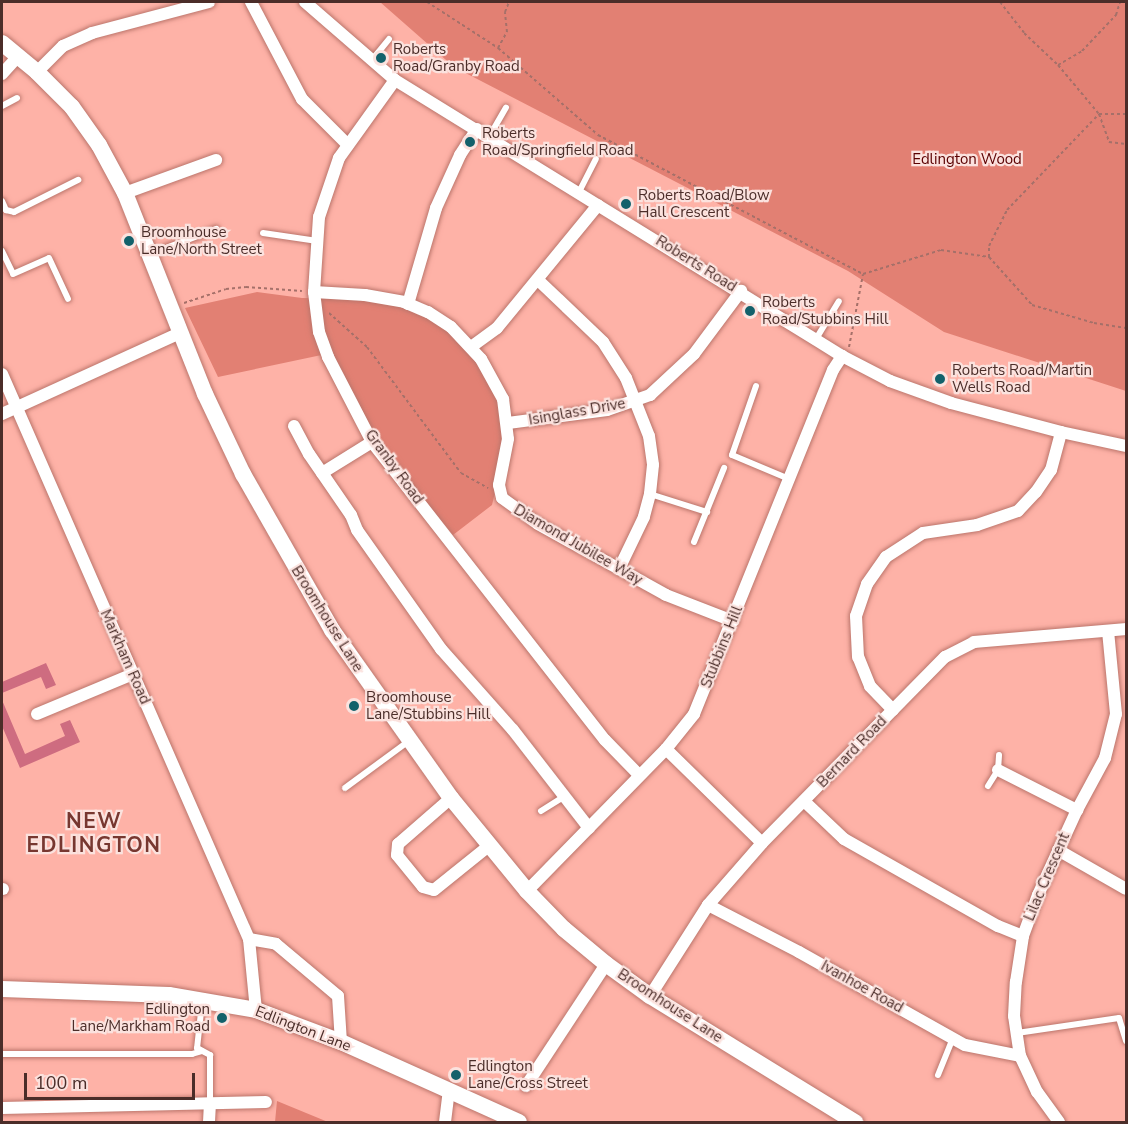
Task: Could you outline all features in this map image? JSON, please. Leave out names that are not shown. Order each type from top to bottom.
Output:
[{"type":"street","points":[[37,72],[63,46],[92,33],[209,2]]},
{"type":"street","points":[[251,2],[302,99],[348,145]]},
{"type":"street","name":"Roberts Road","points":[[305,2],[395,80],[741,291],[844,357],[890,381],[951,403],[1060,432],[1126,446]]},
{"type":"street","name":"Broomhouse Lane","points":[[2,43],[37,72],[72,107],[99,145],[125,193],[180,333],[243,474],[299,578],[354,664],[451,798],[527,891],[564,929],[606,963],[650,996],[855,1122]]},
{"type":"street","points":[[2,74],[18,56]]},
{"type":"street","name":"Granby Road","points":[[395,80],[339,158],[319,217],[314,292],[319,332],[328,357],[372,442],[605,740],[639,775]]},
{"type":"street","points":[[408,303],[436,208],[460,155],[477,129]]},
{"type":"street","points":[[125,193],[216,160]]},
{"type":"street","points":[[471,346],[497,328],[598,205]]},
{"type":"street","points":[[538,280],[603,342],[637,401],[650,446],[653,465],[650,494],[644,517],[619,569]]},
{"type":"street","name":"Isinglass Drive","points":[[508,423],[591,413],[637,401],[650,395],[694,354],[741,291]]},
{"type":"street","name":"Diamond Jubilee Way","points":[[314,292],[365,295],[408,303],[440,319],[471,346],[496,385],[508,423],[508,439],[500,492],[507,503],[538,524],[666,595],[733,621]]},
{"type":"street","points":[[2,414],[180,333]]},
{"type":"street","name":"Stubbins Hill","points":[[527,891],[666,749],[694,714],[833,370],[844,357]]},
{"type":"street","name":"Markham Road","points":[[2,374],[249,939],[256,1010]]},
{"type":"street","points":[[294,426],[351,515],[357,530],[441,649],[513,730],[589,828]]},
{"type":"street","points":[[893,710],[870,686],[858,657],[855,616],[867,584],[886,558],[923,533],[976,525],[1018,510],[1036,492],[1051,470],[1060,432]]},
{"type":"street","points":[[322,473],[372,442]]},
{"type":"street","name":"Bernard Road","points":[[650,996],[708,905],[762,843],[945,657],[974,642],[1126,629]]},
{"type":"street","name":"Lilac Crescent","points":[[1059,1122],[1037,1092],[1020,1056],[1014,1016],[1016,982],[1023,936],[1058,850],[1105,758],[1116,714],[1108,631]]},
{"type":"street","points":[[38,714],[133,674]]},
{"type":"street","points":[[666,749],[762,843]]},
{"type":"street","points":[[998,771],[1077,810]]},
{"type":"street","points":[[451,798],[398,844],[397,855],[423,887],[434,890],[490,845]]},
{"type":"street","points":[[804,801],[844,839],[998,927],[1023,936]]},
{"type":"street","points":[[1058,850],[1126,889]]},
{"type":"street","name":"Ivanhoe Road","points":[[708,905],[799,952],[965,1045],[1020,1056]]},
{"type":"street","points":[[249,939],[276,944],[338,996],[341,1042]]},
{"type":"street","points":[[526,1086],[606,963]]},
{"type":"street","name":"Edlington Lane","points":[[2,988],[138,993],[203,1000],[256,1010],[341,1042],[514,1122]]},
{"type":"street","points":[[445,1122],[449,1090]]},
{"type":"street","points":[[2,1108],[266,1102]]},
{"type":"street","points":[[209,1122],[210,1104]]},
{"type":"lane","points":[[372,61],[389,39]]},
{"type":"lane","points":[[2,106],[16,98]]},
{"type":"lane","points":[[489,137],[506,108]]},
{"type":"lane","points":[[579,192],[596,159]]},
{"type":"lane","points":[[2,201],[6,210],[14,212],[78,180]]},
{"type":"lane","points":[[150,255],[216,229]]},
{"type":"lane","points":[[263,233],[317,241]]},
{"type":"lane","points":[[2,251],[13,274],[49,258],[68,299]]},
{"type":"lane","points":[[816,339],[839,301]]},
{"type":"lane","points":[[756,386],[732,455],[790,479]]},
{"type":"lane","points":[[694,542],[724,468]]},
{"type":"lane","points":[[650,494],[707,512]]},
{"type":"lane","points":[[345,788],[409,741]]},
{"type":"lane","points":[[988,786],[998,771],[999,756]]},
{"type":"lane","points":[[542,811],[565,796]]},
{"type":"lane","points":[[203,1000],[197,1048],[210,1055],[210,1104]]},
{"type":"lane","points":[[1017,1033],[1119,1018],[1126,1041]]},
{"type":"lane","points":[[938,1075],[953,1038]]},
{"type":"lane","points":[[2,1054],[192,1054],[202,1051]]},
{"type":"path","points":[[427,2],[498,48],[598,135],[863,274],[941,250],[989,257],[1032,305],[1094,323],[1126,328]]},
{"type":"path","points":[[498,48],[507,32],[505,12],[509,2]]},
{"type":"path","points":[[1000,2],[1024,33],[1058,65],[1099,114],[1109,142],[1126,144]]},
{"type":"path","points":[[1058,65],[1082,51],[1116,15],[1120,2]]},
{"type":"path","points":[[989,257],[989,246],[1007,210],[1099,114],[1126,114]]},
{"type":"path","points":[[844,357],[863,274]]},
{"type":"path","points":[[170,308],[226,289],[246,287],[314,292]]},
{"type":"path","points":[[316,306],[323,307],[367,347],[461,473],[477,483],[500,492]]},
{"type":"green space","name":"Edlington Wood","points":[[380,2],[1126,2],[1126,391],[944,332],[848,271],[454,67]]},
{"type":"green space","points":[[257,292],[302,298],[364,299],[407,306],[451,331],[466,347],[500,399],[508,438],[492,505],[453,535],[376,440],[331,353],[218,377],[185,308]]},
{"type":"green space","points":[[277,1101],[328,1122],[275,1122]]},
{"type":"building","points":[[46,663],[56,685],[46,689],[41,677],[2,693],[2,682]]},
{"type":"building","points":[[2,700],[25,754],[65,736],[60,724],[70,720],[80,742],[20,768],[2,726]]},
{"type":"place","name":"Roberts Road/Granby Road","points":[[381,58]]},
{"type":"place","name":"Roberts Road/Springfield Road","points":[[470,142]]},
{"type":"place","name":"Roberts Road/Blow Hall Crescent","points":[[626,204]]},
{"type":"place","name":"Broomhouse Lane/North Street","points":[[129,241]]},
{"type":"place","name":"Roberts Road/Stubbins Hill","points":[[750,311]]},
{"type":"place","name":"Roberts Road/Martin Wells Road","points":[[940,379]]},
{"type":"place","name":"Broomhouse Lane/Stubbins Hill","points":[[354,706]]},
{"type":"place","name":"Edlington Lane/Markham Road","points":[[222,1018]]},
{"type":"place","name":"Edlington Lane/Cross Street","points":[[456,1075]]},
{"type":"district","name":"NEW EDLINGTON","points":[[94,833]]}]
